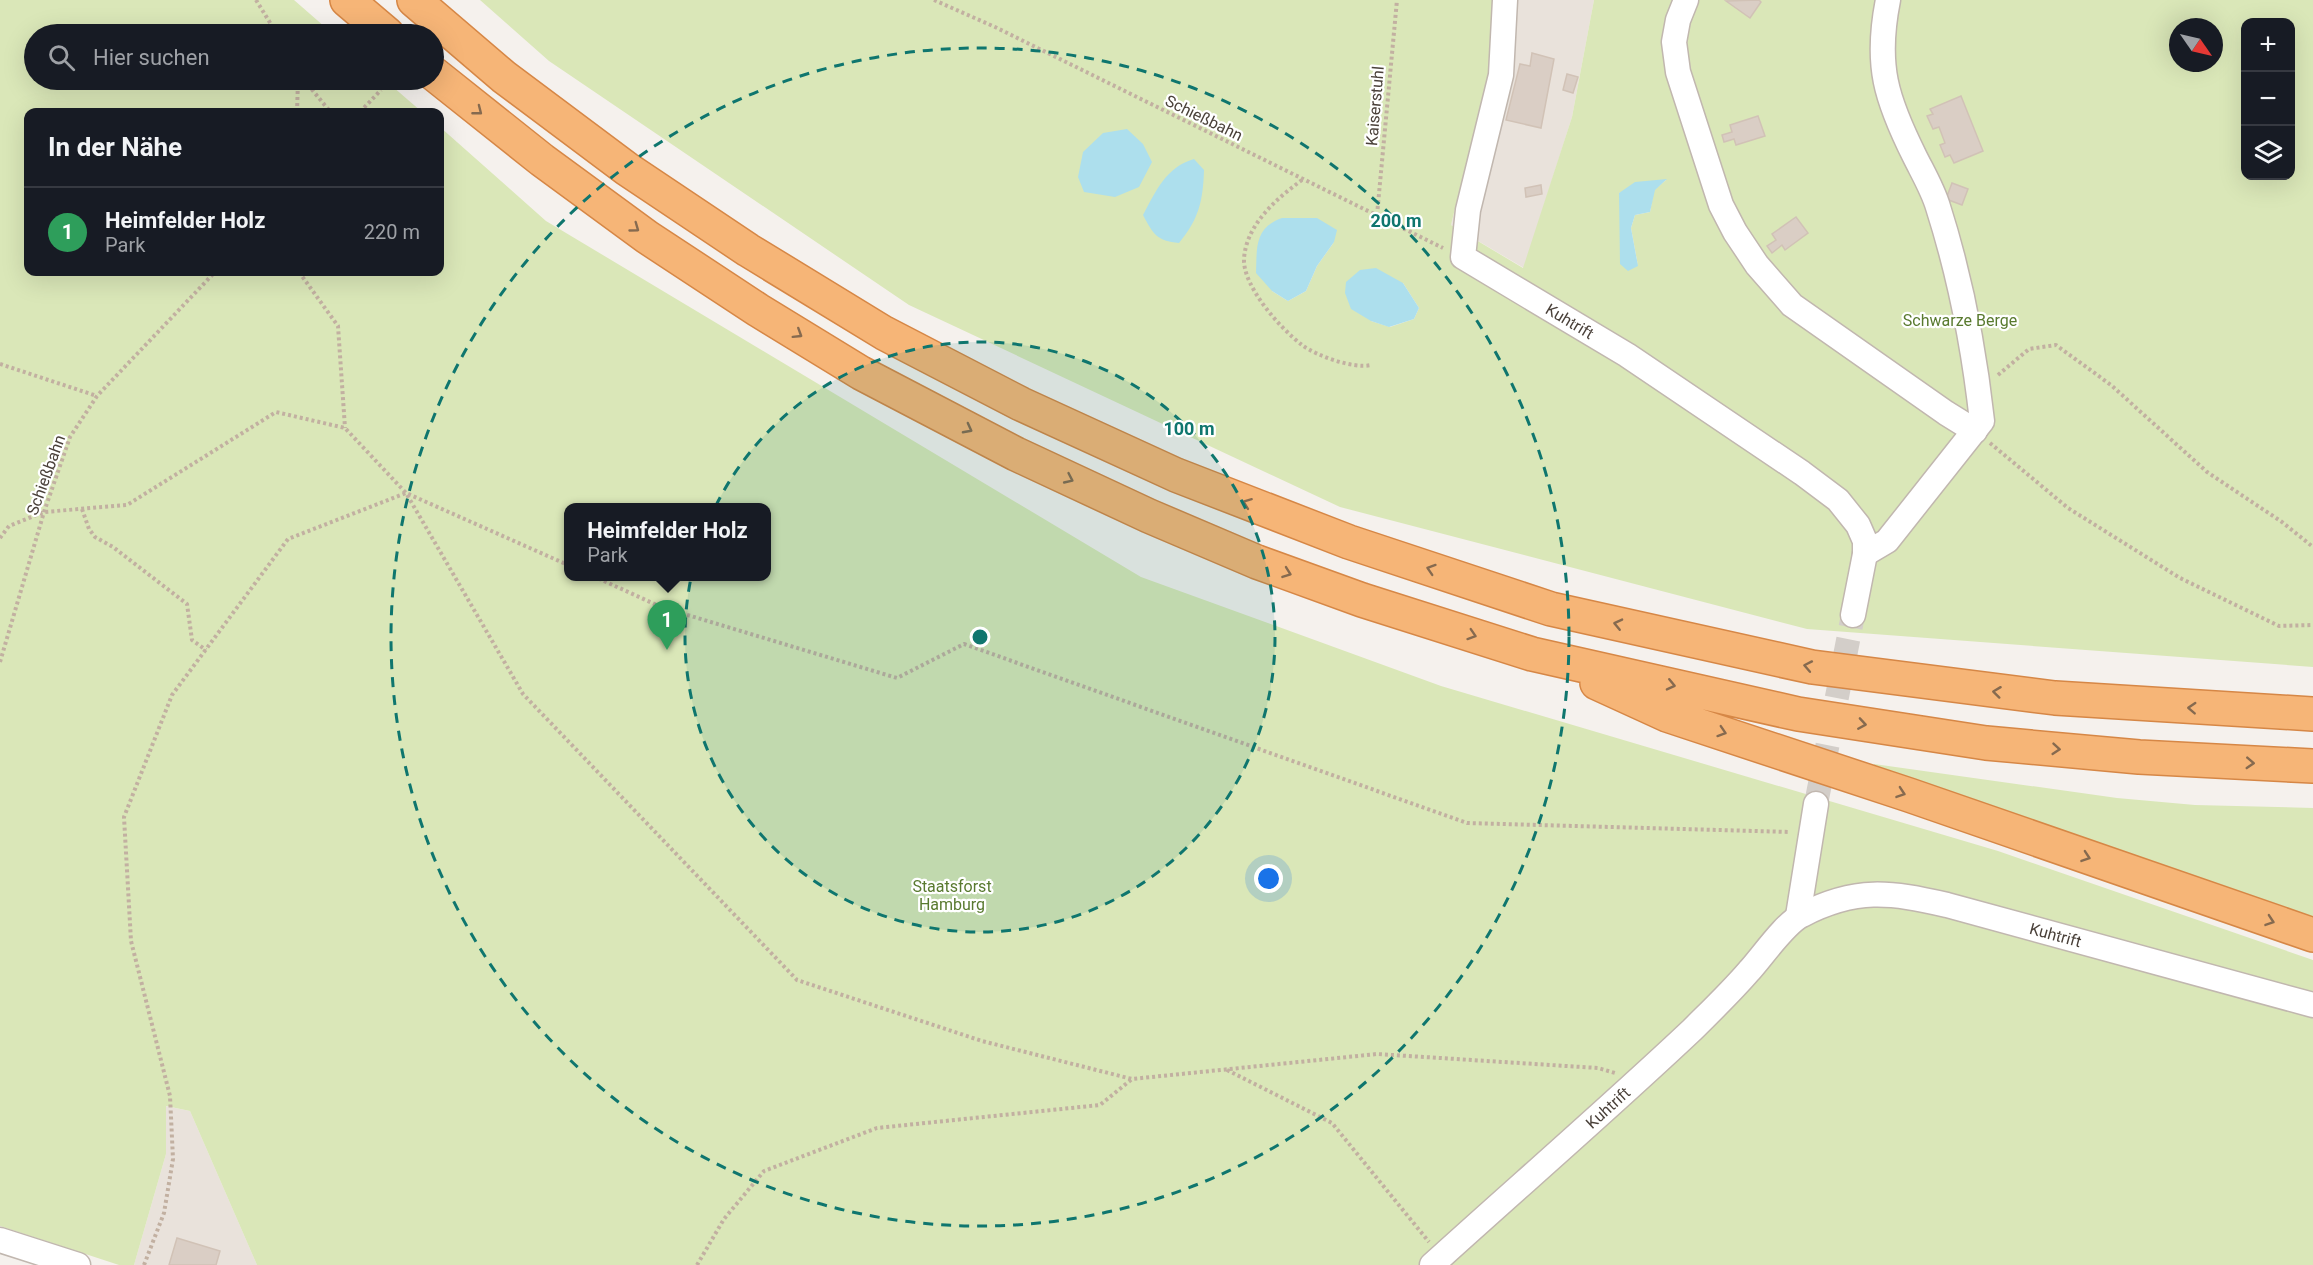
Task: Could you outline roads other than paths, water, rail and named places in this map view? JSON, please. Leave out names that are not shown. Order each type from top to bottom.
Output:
[{"type":"highway","points":[[346,0],[375,24]]},
{"type":"highway","points":[[414,0],[442,24]]},
{"type":"highway","points":[[444,26],[504,77],[627,169],[748,250],[884,333],[1021,404],[1176,475],[1349,542],[1551,609],[1812,667],[2055,698],[2313,714]]},
{"type":"highway","points":[[444,82],[533,153],[647,237],[758,310],[861,373],[1017,454],[1149,516],[1257,562],[1362,600],[1532,654],[1798,714],[1986,743],[2139,757],[2313,766]]},
{"type":"highway","points":[[1532,654],[1667,715],[1889,788],[2313,935]]},
{"type":"street","name":"Kuhtrift","points":[[1505,0],[1501,75],[1468,210],[1463,257],[1627,355],[1828,491],[1858,525],[1865,542],[1865,554],[1853,615]]},
{"type":"street","points":[[1686,0],[1678,20],[1674,42],[1678,72],[1721,205],[1735,232],[1757,265],[1792,305],[1975,431]]},
{"type":"street","points":[[1865,554],[1887,541],[1982,421],[1972,348],[1955,263],[1937,203],[1900,127],[1883,76],[1881,45],[1888,0]]},
{"type":"street","points":[[1798,916],[1816,804]]},
{"type":"street","name":"Kuhtrift","points":[[1436,1261],[1716,1005],[1748,973],[1798,916],[1828,902],[1854,895],[1907,896],[2313,1005]]},
{"type":"street","points":[[0,1240],[78,1265]]},
{"type":"water","points":[[1127,129],[1143,144],[1152,162],[1139,187],[1115,197],[1084,192],[1078,177],[1083,152],[1103,133]]},
{"type":"water","points":[[1194,159],[1204,170],[1199,209],[1179,243],[1166,240],[1153,232],[1143,215],[1157,189],[1169,174]]},
{"type":"water","points":[[1667,179],[1655,190],[1650,212],[1635,215],[1631,228],[1638,266],[1628,271],[1620,264],[1619,193],[1635,182]]},
{"type":"water","points":[[1282,218],[1317,218],[1337,230],[1334,242],[1317,266],[1306,291],[1288,301],[1272,291],[1256,273],[1257,247],[1262,233],[1266,227]]},
{"type":"water","points":[[1376,268],[1403,283],[1419,308],[1414,319],[1389,327],[1371,321],[1351,309],[1345,293],[1346,282],[1360,270]]},
{"type":"tunnel","points":[[1816,804],[1853,615]]},
{"type":"place","name":"Heimfelder Holz","points":[[667,650]]},
{"type":"park label","name":"Schwarze Berge","points":[[1960,320]]},
{"type":"park label","name":"Staatsforst Hamburg","points":[[952,895]]}]
